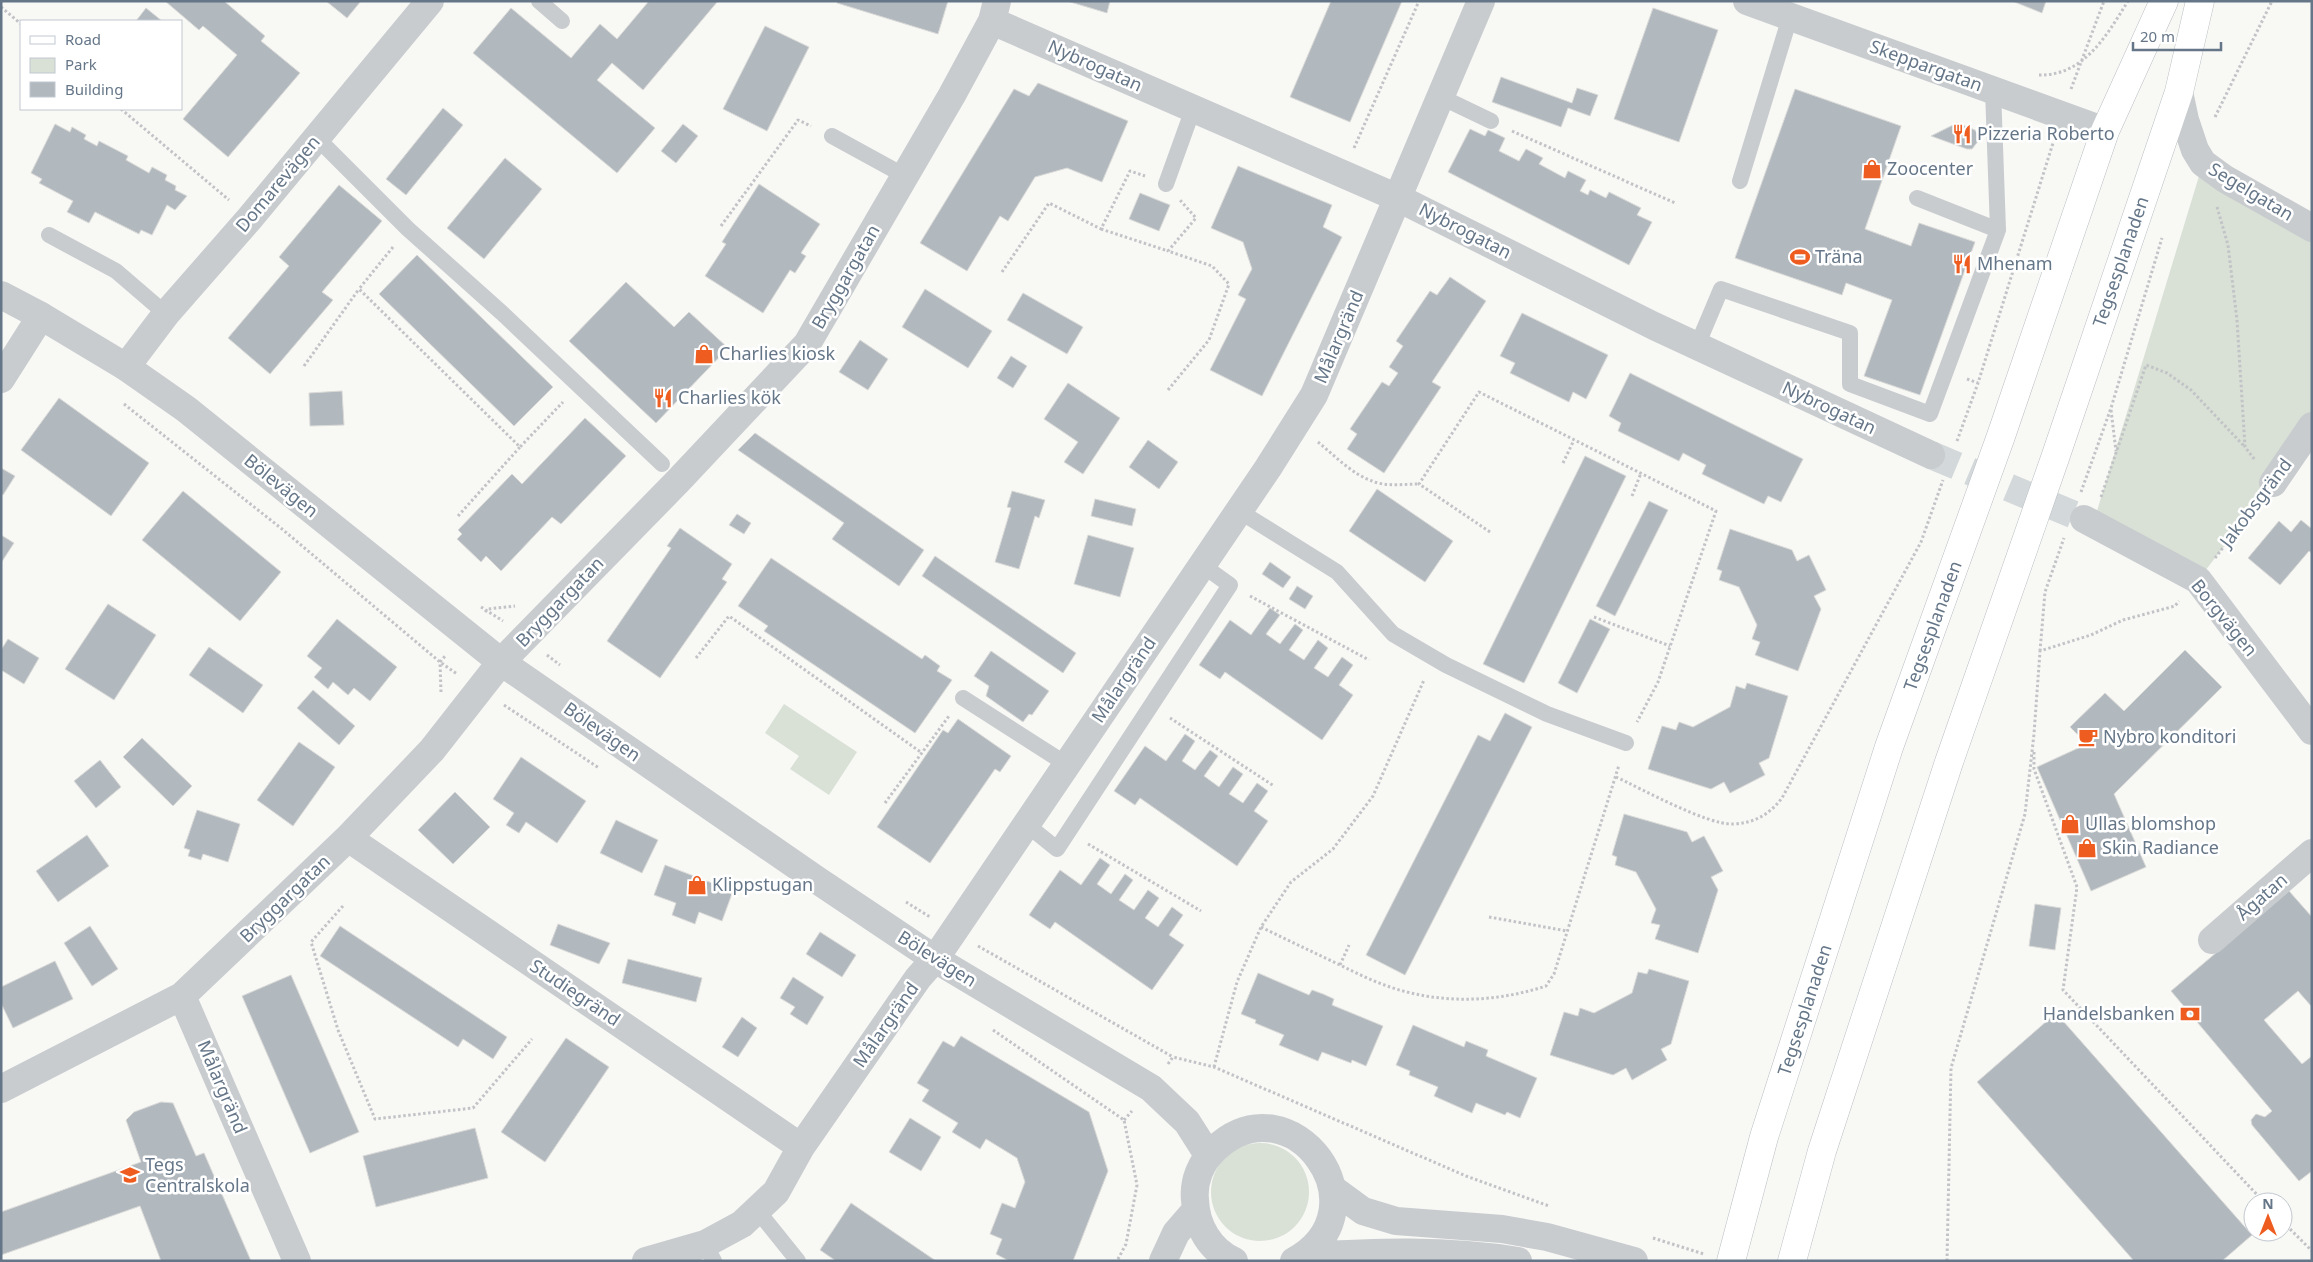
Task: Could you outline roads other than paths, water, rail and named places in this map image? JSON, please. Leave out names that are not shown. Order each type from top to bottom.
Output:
[{"type":"main road","name":"Tegsesplanaden","points":[[1731,1261],[1764,1137],[1889,747],[2004,427],[2105,131],[2164,1]]},
{"type":"main road","name":"Tegsesplanaden","points":[[1792,1261],[1822,1152],[1949,762],[2055,458],[2179,92],[2200,1]]},
{"type":"street","name":"Domarevägen","points":[[126,367],[166,314],[250,218],[430,1]]},
{"type":"street","name":"Målargränd","points":[[646,1261],[709,1253],[776,1192],[801,1147],[918,978],[935,959],[952,931],[1202,566],[1296,425],[1314,395],[1481,1]]},
{"type":"street","name":"Skeppargatan","points":[[1747,1],[2105,131]]},
{"type":"street","name":"Nybrogatan","points":[[994,11],[1193,109],[1398,198],[1697,346],[1943,460]]},
{"type":"street","name":"Bryggargatan","points":[[1,1089],[182,996],[348,838],[432,750],[502,662],[524,638],[678,481],[807,344],[905,176],[994,11]]},
{"type":"street","name":"Segelgatan","points":[[2179,92],[2185,120],[2202,148],[2225,178],[2312,228]]},
{"type":"street","name":"Bölevägen","points":[[1,296],[41,316],[126,367],[186,409],[502,662],[935,959],[1152,1088],[1187,1122],[1208,1155]]},
{"type":"street","points":[[1,379],[41,316]]},
{"type":"street","name":"Jakobsgränd","points":[[2274,483],[2312,426]]},
{"type":"street","name":"Borgvägen","points":[[2087,509],[2198,580],[2312,731]]},
{"type":"street","name":"Studiegränd","points":[[348,838],[801,1147]]},
{"type":"street","name":"Ågatan","points":[[2212,940],[2312,853]]},
{"type":"street","name":"Målargränd","points":[[182,996],[297,1261]]},
{"type":"street","points":[[1234,1261],[1212,1245],[1201,1229],[1195,1211],[1194,1192],[1199,1172],[1208,1155],[1223,1141],[1241,1132],[1262,1128],[1282,1131],[1301,1139],[1316,1152],[1327,1170],[1333,1189],[1330,1220],[1324,1233],[1298,1258]]},
{"type":"street","points":[[1333,1189],[1364,1211],[1396,1221],[1502,1229],[1547,1237],[1608,1252],[1634,1261]]},
{"type":"street","points":[[1163,1261],[1176,1233],[1195,1211]]},
{"type":"street","points":[[1298,1258],[1394,1251],[1457,1253],[1518,1261]]},
{"type":"lane","points":[[539,1],[562,20]]},
{"type":"lane","points":[[1740,182],[1790,17]]},
{"type":"lane","points":[[1697,346],[1721,289],[1850,333],[1850,384],[1930,414],[1998,230],[1992,90]]},
{"type":"lane","points":[[1441,97],[1490,121]]},
{"type":"lane","points":[[1166,184],[1193,109]]},
{"type":"lane","points":[[832,136],[905,176]]},
{"type":"lane","points":[[316,138],[408,229],[502,313],[662,464]]},
{"type":"lane","points":[[1917,198],[1998,230]]},
{"type":"lane","points":[[49,235],[116,272],[166,314]]},
{"type":"lane","points":[[1239,511],[1337,572],[1393,634],[1434,658],[1547,714],[1626,742]]},
{"type":"lane","points":[[1026,824],[1058,849],[1230,584],[1202,566]]},
{"type":"lane","points":[[963,698],[1066,764]]},
{"type":"lane","points":[[757,1210],[798,1261]]},
{"type":"tunnel","points":[[1931,455],[2084,519]]},
{"type":"place","name":"Pizzeria Roberto","points":[[1962,134]]},
{"type":"place","name":"Zoocenter","points":[[1872,169]]},
{"type":"place","name":"Träna","points":[[1800,257]]},
{"type":"place","name":"Mhenam","points":[[1962,264]]},
{"type":"place","name":"Charlies kiosk","points":[[704,354]]},
{"type":"place","name":"Charlies kök","points":[[663,398]]},
{"type":"place","name":"Nybro konditori","points":[[2088,737]]},
{"type":"place","name":"Ullas blomshop","points":[[2070,824]]},
{"type":"place","name":"Skin Radiance","points":[[2087,848]]},
{"type":"place","name":"Klippstugan","points":[[697,885]]},
{"type":"place","name":"Handelsbanken","points":[[2190,1014]]},
{"type":"place","name":"Tegs Centralskola","points":[[130,1175]]}]
